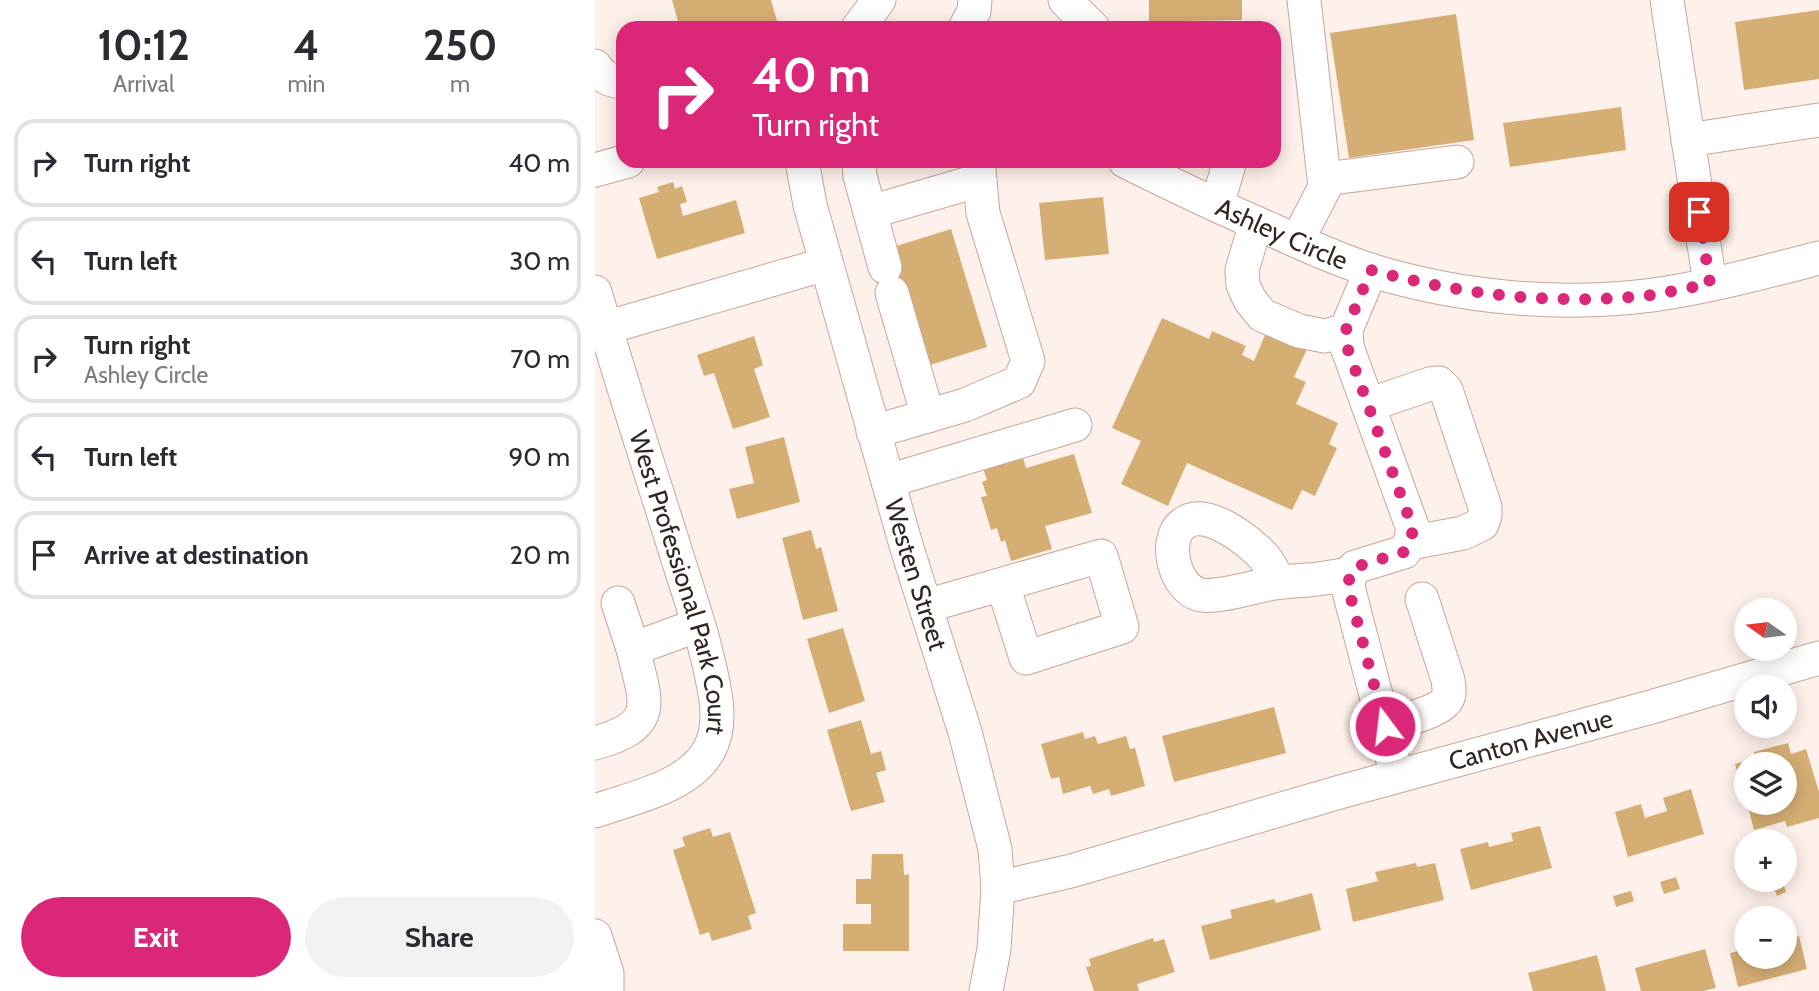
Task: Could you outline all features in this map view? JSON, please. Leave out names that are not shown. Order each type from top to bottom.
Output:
[{"type":"street","points":[[864,21],[881,0]]},
{"type":"street","points":[[881,0],[887,21]]},
{"type":"street","points":[[1065,0],[1086,21]]},
{"type":"street","points":[[1297,242],[1325,187],[1304,0]]},
{"type":"street","points":[[1667,0],[1710,284]]},
{"type":"street","points":[[595,66],[603,76],[616,81]]},
{"type":"street","points":[[1688,140],[1819,120]]},
{"type":"street","points":[[1325,179],[1457,162]]},
{"type":"street","points":[[595,170],[616,164]]},
{"type":"street","name":"Westen Street","points":[[803,168],[810,205],[873,432],[965,732],[995,849],[998,888],[994,948],[986,991]]},
{"type":"street","points":[[859,168],[927,416]]},
{"type":"street","name":"Ashley Circle","points":[[1140,168],[1297,242],[1371,270],[1485,294],[1527,298],[1653,295],[1819,258]]},
{"type":"street","points":[[1217,205],[1228,168]]},
{"type":"street","points":[[870,212],[979,171],[983,213],[1028,361],[1020,382],[965,405],[873,432]]},
{"type":"street","points":[[1256,223],[1242,270],[1243,285],[1250,300],[1262,315],[1299,331],[1325,336],[1346,330]]},
{"type":"street","points":[[605,328],[826,264]]},
{"type":"street","points":[[1371,270],[1346,330],[1347,347],[1413,529],[1410,543],[1404,552],[1355,567],[1350,574],[1348,587],[1397,776]]},
{"type":"street","name":"West Professional Park Court","points":[[595,292],[698,625],[714,688],[717,715],[709,750],[694,769],[663,788],[595,811]]},
{"type":"street","points":[[1368,405],[1430,383],[1439,383],[1446,390],[1485,507],[1482,524],[1463,533],[1410,543]]},
{"type":"street","points":[[888,481],[1075,425]]},
{"type":"street","points":[[1279,582],[1350,574]]},
{"type":"street","points":[[926,606],[1003,585]]},
{"type":"street","points":[[1385,726],[1445,703],[1450,693],[1422,599]]},
{"type":"street","points":[[595,743],[626,732],[638,723],[644,713],[643,689],[618,603]]},
{"type":"street","points":[[633,649],[698,625]]},
{"type":"street","name":"Canton Avenue","points":[[998,888],[1071,871],[1819,658]]},
{"type":"street","points":[[595,936],[607,973],[607,991]]},
{"type":"building","points":[[672,0],[771,0],[777,21],[678,21]]},
{"type":"building","points":[[1149,0],[1242,0],[1242,20],[1149,21]]},
{"type":"building","points":[[1819,10],[1819,79],[1744,90],[1735,22]]},
{"type":"building","points":[[1456,14],[1474,140],[1349,158],[1330,33]]},
{"type":"building","points":[[1621,107],[1626,150],[1510,167],[1503,123]]},
{"type":"building","points":[[673,182],[675,189],[682,186],[687,202],[680,204],[683,216],[736,200],[745,233],[657,259],[639,198],[659,192],[657,187]]},
{"type":"building","points":[[1103,197],[1109,254],[1045,260],[1039,203]]},
{"type":"building","points":[[951,229],[987,347],[924,367],[887,249]]},
{"type":"building","points":[[1162,318],[1209,339],[1212,331],[1246,346],[1242,355],[1254,361],[1268,328],[1308,347],[1294,377],[1306,382],[1296,404],[1338,423],[1329,444],[1337,448],[1315,496],[1302,490],[1292,510],[1187,463],[1168,506],[1121,484],[1141,441],[1112,428]]},
{"type":"building","points":[[754,336],[763,365],[754,369],[770,417],[733,429],[714,373],[704,376],[697,355]]},
{"type":"building","points":[[784,437],[800,502],[737,519],[729,489],[754,483],[745,447]]},
{"type":"building","points":[[1021,450],[1026,468],[1074,454],[1092,513],[1045,526],[1052,549],[1011,561],[1005,540],[1001,542],[997,528],[991,530],[981,497],[987,496],[982,482],[987,480],[981,462]]},
{"type":"building","points":[[811,530],[816,549],[821,547],[838,611],[803,620],[782,538]]},
{"type":"building","points":[[843,628],[865,701],[829,713],[807,639]]},
{"type":"building","points":[[1274,707],[1286,753],[1174,782],[1162,736]]},
{"type":"building","points":[[861,720],[871,754],[881,751],[886,770],[876,773],[885,802],[851,811],[827,730]]},
{"type":"building","points":[[1083,732],[1085,739],[1095,736],[1098,744],[1126,736],[1130,749],[1135,748],[1145,786],[1111,796],[1109,789],[1093,794],[1090,786],[1063,794],[1059,777],[1051,779],[1041,744]]},
{"type":"building","points":[[1788,743],[1790,752],[1754,752]]},
{"type":"building","points":[[1806,749],[1819,792],[1819,818],[1787,827],[1785,821],[1754,829],[1750,815],[1797,815],[1797,752]]},
{"type":"building","points":[[1691,789],[1704,834],[1628,857],[1615,812],[1641,804],[1645,818],[1667,811],[1663,798]]},
{"type":"building","points":[[1540,826],[1552,868],[1471,890],[1460,849],[1488,842],[1489,847],[1513,841],[1511,833]]},
{"type":"building","points":[[710,828],[713,837],[730,832],[756,913],[748,916],[752,929],[712,941],[709,932],[700,935],[673,850],[685,846],[682,837]]},
{"type":"building","points":[[872,854],[903,854],[904,875],[909,874],[909,951],[843,951],[843,924],[871,924],[871,904],[856,904],[856,879],[871,879]]},
{"type":"building","points":[[1416,863],[1417,867],[1435,863],[1444,900],[1353,922],[1346,889],[1378,881],[1375,872]]},
{"type":"building","points":[[1676,877],[1680,889],[1664,894],[1660,882]]},
{"type":"building","points":[[1631,891],[1634,901],[1616,907],[1613,896]]},
{"type":"building","points":[[1312,893],[1321,930],[1210,960],[1201,926],[1232,918],[1230,910],[1274,899],[1276,903]]},
{"type":"building","points":[[1797,936],[1807,969],[1738,987],[1730,953],[1734,952],[1734,969],[1797,969]]},
{"type":"building","points":[[1153,938],[1154,942],[1164,939],[1175,972],[1137,984],[1139,991],[1094,991],[1086,967],[1091,966],[1089,959]]},
{"type":"building","points":[[1705,949],[1716,988],[1703,991],[1641,991],[1635,968]]},
{"type":"building","points":[[1597,955],[1606,991],[1533,991],[1528,973]]},
{"type":"route","points":[[1385,726],[1348,587],[1350,574],[1355,567],[1404,552],[1410,543],[1413,529],[1347,347],[1346,330],[1371,270],[1445,287],[1527,298],[1590,299],[1653,295],[1710,284],[1699,212]]}]
